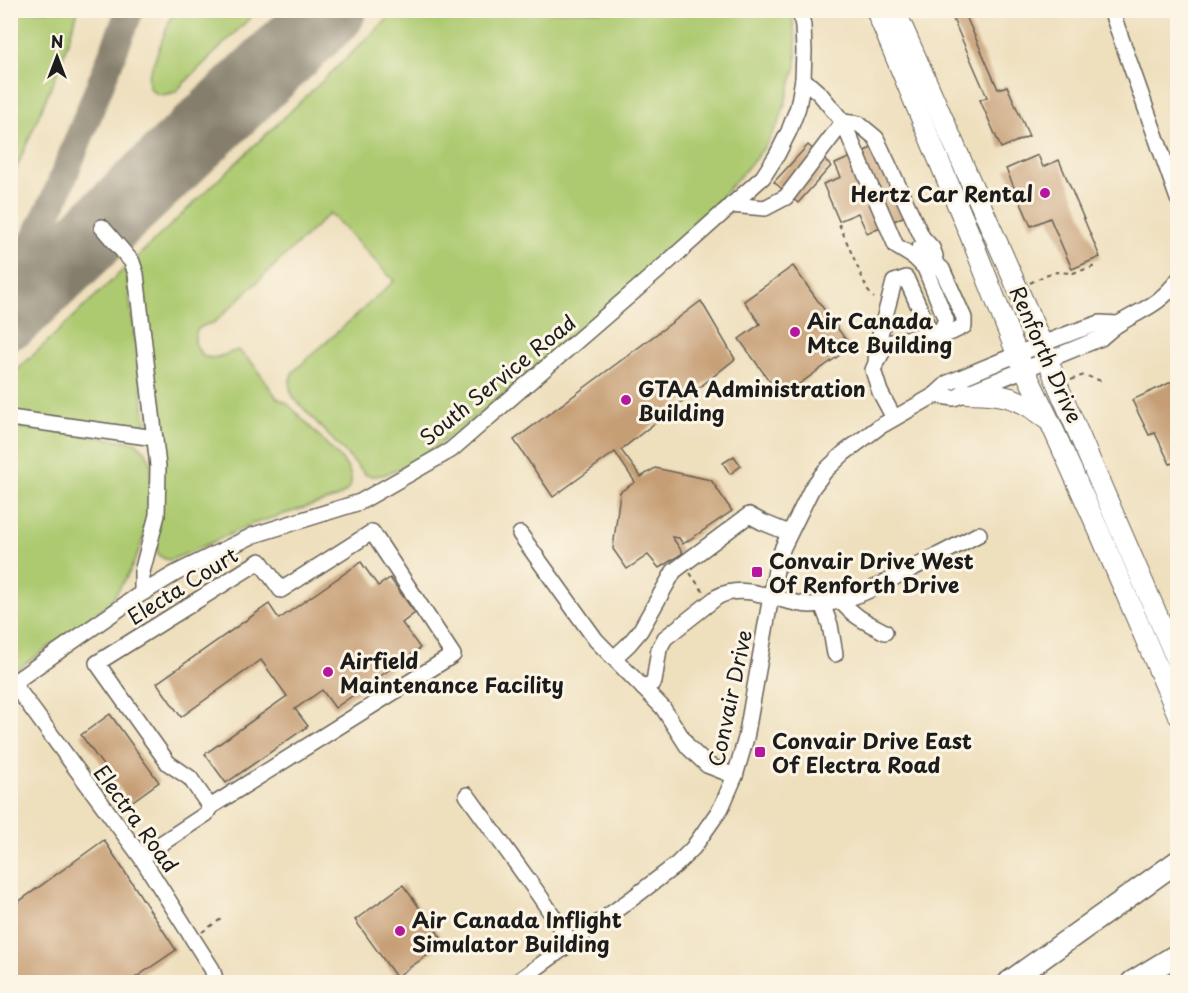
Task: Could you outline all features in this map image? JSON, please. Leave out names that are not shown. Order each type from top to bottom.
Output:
[{"type":"highway","points":[[1010,982],[1178,861]]},
{"type":"highway","points":[[1132,982],[1178,954]]},
{"type":"highway","points":[[1144,982],[1178,966]]},
{"type":"main road","name":"Renforth Drive","points":[[876,10],[1021,362],[1100,531],[1178,715]]},
{"type":"main road","name":"Renforth Drive","points":[[895,10],[1178,663]]},
{"type":"main road","points":[[966,393],[1001,394],[1030,407],[1050,422]]},
{"type":"street","name":"South Service Road","points":[[12,684],[142,593],[176,573],[254,535],[360,502],[451,450],[763,177],[789,131],[798,107],[803,79],[804,51],[800,10]]},
{"type":"street","points":[[1111,10],[1178,199]]},
{"type":"street","points":[[803,79],[820,94],[843,122],[896,246],[914,257],[925,268],[946,320],[933,338]]},
{"type":"street","points":[[731,205],[765,208],[786,197],[843,122]]},
{"type":"street","points":[[843,122],[859,124],[876,138],[922,237],[932,248],[964,318],[964,326],[952,332],[933,338],[920,336],[887,343],[873,370],[880,392],[894,418]]},
{"type":"street","points":[[102,227],[132,262],[136,273],[155,438],[158,466],[157,515],[142,572],[142,593]]},
{"type":"street","points":[[896,246],[916,247],[942,269]]},
{"type":"street","points":[[876,363],[877,346],[894,282],[906,278],[933,338]]},
{"type":"street","name":"Convair Drive","points":[[517,982],[676,865],[693,848],[721,808],[735,776],[746,738],[777,565],[789,533],[812,488],[825,471],[844,453],[879,427],[935,395],[948,383],[1021,362],[1100,323],[1118,324],[1153,305],[1170,291],[1178,280]]},
{"type":"street","name":"Convair Drive","points":[[935,395],[954,398],[1021,362]]},
{"type":"street","points":[[10,418],[155,438]]},
{"type":"street","points":[[614,658],[640,631],[674,571],[749,515],[789,533]]},
{"type":"street","name":"Electa Court","points":[[372,532],[453,655],[208,811],[190,778],[168,763],[97,663],[260,561],[281,590],[372,532]]},
{"type":"street","points":[[520,534],[596,640],[663,708],[688,747],[707,765],[735,776]]},
{"type":"street","points":[[643,688],[654,682],[659,649],[664,638],[725,593],[735,591],[771,596],[810,605],[841,601],[873,589],[979,534]]},
{"type":"street","points":[[841,601],[857,618],[885,632]]},
{"type":"street","points":[[822,604],[830,625],[836,654]]},
{"type":"street","name":"Electra Road","points":[[12,684],[141,857],[213,969],[216,982]]},
{"type":"street","points":[[467,795],[571,943]]},
{"type":"street","points":[[141,857],[208,811]]},
{"type":"path","points":[[839,224],[868,291],[874,298]]},
{"type":"path","points":[[1028,284],[1048,274],[1079,272],[1093,267],[1091,263]]},
{"type":"path","points":[[1069,381],[1084,375],[1104,382]]},
{"type":"path","points":[[683,565],[706,596]]},
{"type":"path","points":[[193,938],[224,917]]},
{"type":"green space","points":[[11,10],[78,11],[60,66],[11,181]]},
{"type":"green space","points":[[173,11],[257,11],[175,92],[160,95],[153,92],[148,78]]},
{"type":"green space","points":[[396,11],[791,11],[796,41],[796,66],[780,120],[768,142],[683,240],[492,404],[408,465],[383,475],[366,475],[294,398],[290,388],[293,372],[394,281],[330,213],[215,322],[197,330],[195,340],[198,349],[206,357],[216,357],[238,350],[253,364],[277,398],[287,403],[343,461],[351,477],[350,486],[347,491],[336,498],[252,524],[193,551],[170,560],[165,559],[158,555],[155,543],[159,529],[137,257]]},
{"type":"green space","points":[[125,268],[147,431],[11,414],[11,376]]},
{"type":"green space","points":[[11,426],[135,442],[145,451],[151,462],[150,512],[147,528],[129,573],[110,603],[11,674]]},
{"type":"building","points":[[965,14],[998,89],[1007,86],[1029,136],[1001,148],[980,100],[987,97],[953,19]]},
{"type":"building","points":[[808,145],[831,166],[798,203],[774,182]]},
{"type":"building","points":[[876,146],[907,215],[867,233],[858,213],[839,221],[823,184],[841,177],[835,164]]},
{"type":"building","name":"Hertz Car Rental","points":[[1038,155],[1043,167],[1059,160],[1100,257],[1072,269],[1050,218],[1031,226],[1006,169]]},
{"type":"building","name":"Air Canada Mtce Building","points":[[793,266],[851,347],[781,397],[739,339],[760,324],[744,301]]},
{"type":"building","name":"GTAA Administration Building","points":[[701,301],[735,359],[621,450],[641,477],[655,468],[711,480],[732,511],[683,544],[679,538],[672,537],[683,553],[659,568],[648,555],[627,569],[613,549],[620,492],[635,482],[615,452],[553,497],[514,440]]},
{"type":"building","points":[[1178,379],[1178,461],[1170,464],[1155,433],[1149,435],[1132,400]]},
{"type":"building","points":[[734,456],[741,466],[730,474],[723,463]]},
{"type":"building","name":"Airfield Maintenance Facility","points":[[361,562],[378,586],[390,578],[415,613],[402,623],[420,648],[335,708],[322,690],[295,709],[308,726],[226,783],[205,754],[287,696],[261,660],[181,717],[157,683],[269,604],[279,619]]},
{"type":"building","points":[[110,714],[159,782],[130,803],[81,735]]},
{"type":"building","points":[[104,840],[176,950],[129,982],[10,982],[10,908]]},
{"type":"building","name":"Air Canada Inflight Simulator Building","points":[[403,885],[445,943],[396,977],[355,920]]},
{"type":"taxiway","points":[[10,283],[20,268],[54,200],[130,10]]},
{"type":"taxiway","points":[[298,41],[326,10]]},
{"type":"runway","points":[[10,314],[331,10]]},
{"type":"place","name":"Hertz Car Rental","points":[[1045,193]]},
{"type":"place","name":"Air Canada Mtce Building","points":[[795,332]]},
{"type":"place","name":"GTAA Administration Building","points":[[626,400]]},
{"type":"place","name":"Convair Drive West Of Renforth Drive","points":[[757,572]]},
{"type":"place","name":"Airfield Maintenance Facility","points":[[328,672]]},
{"type":"place","name":"Convair Drive East Of Electra Road","points":[[760,752]]},
{"type":"place","name":"Air Canada Inflight Simulator Building","points":[[400,931]]}]
